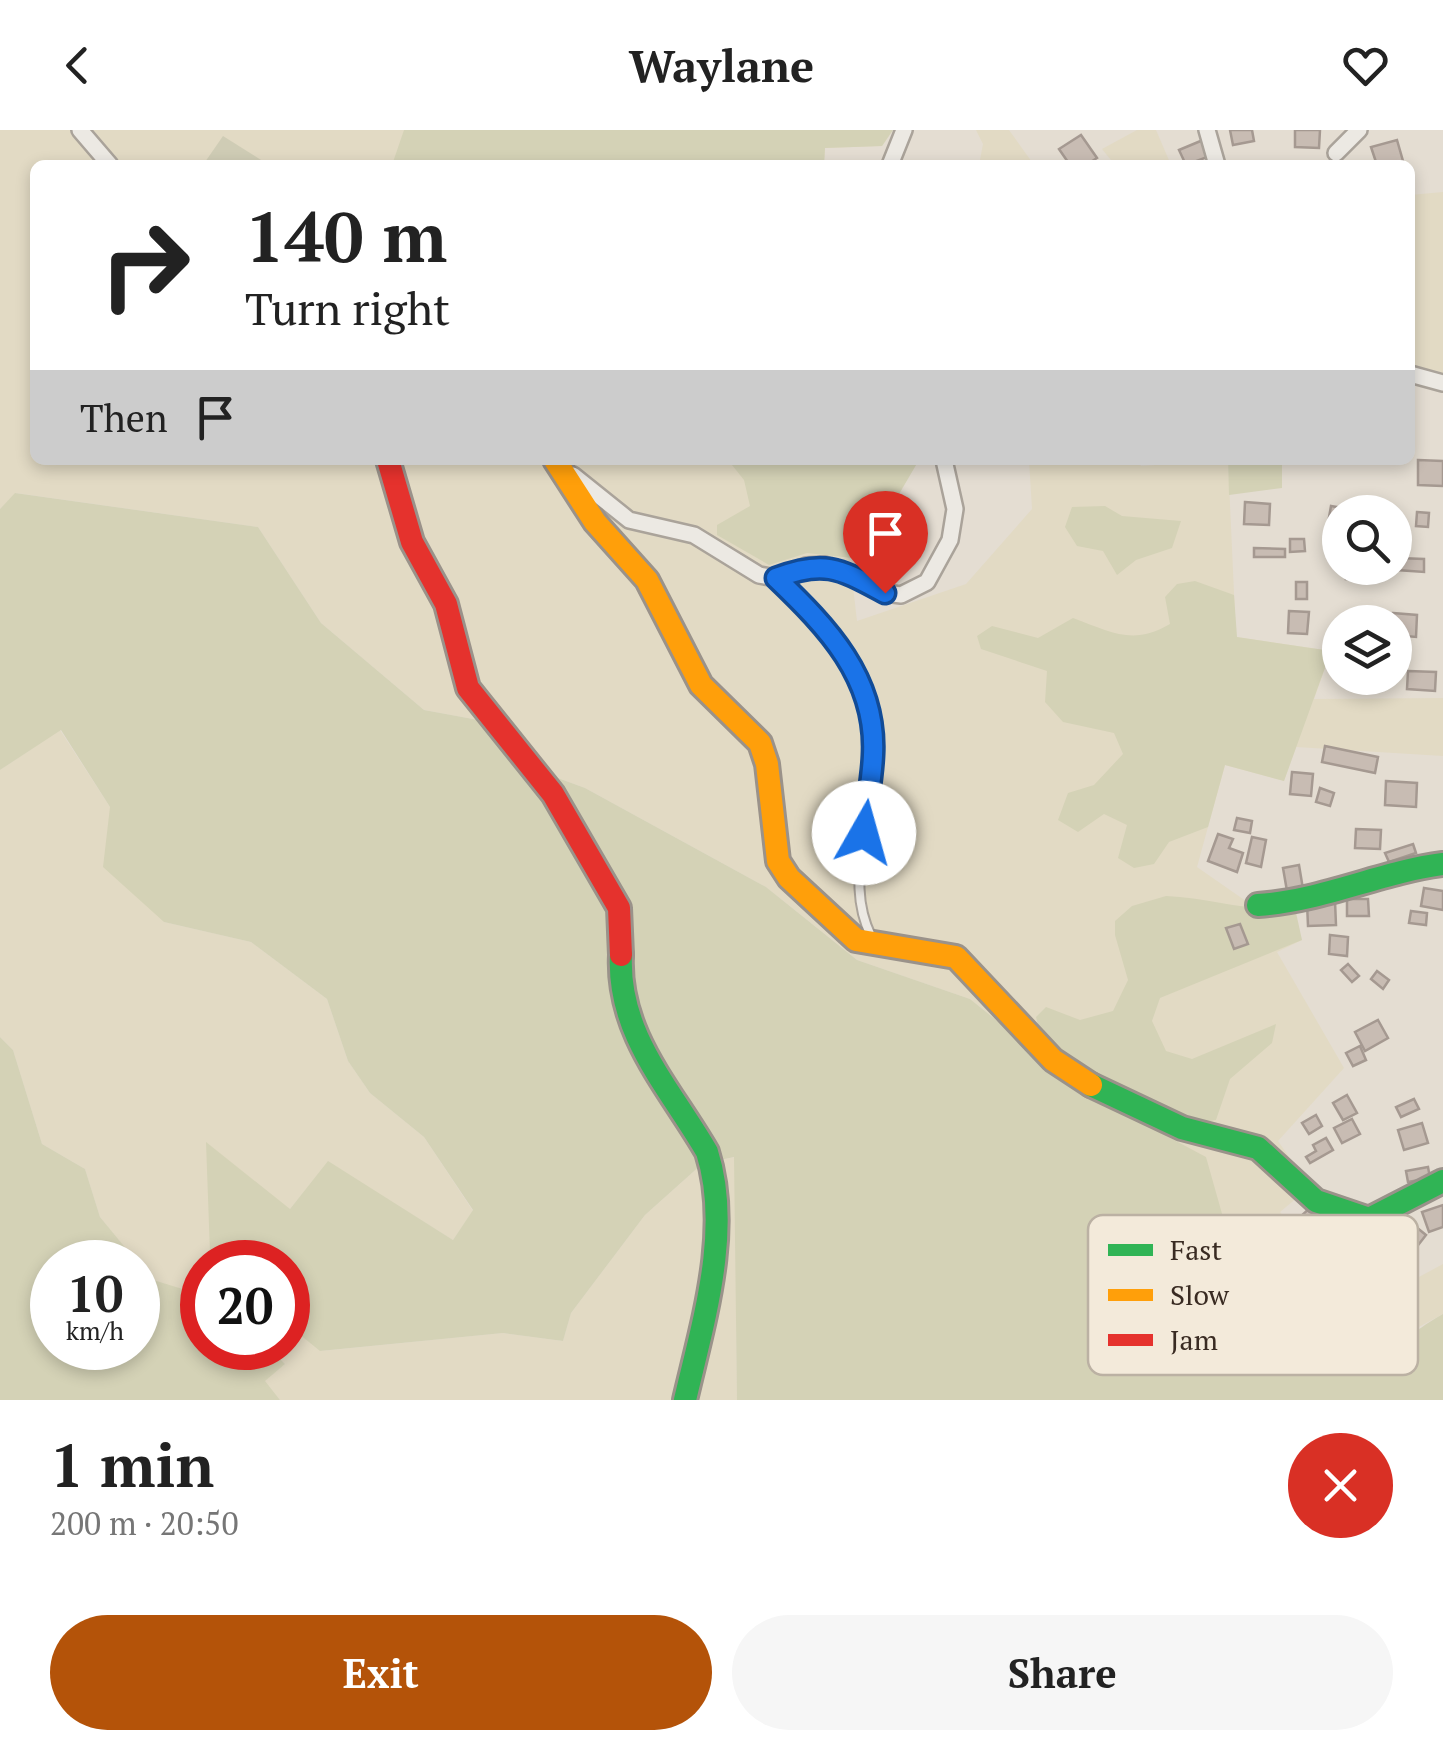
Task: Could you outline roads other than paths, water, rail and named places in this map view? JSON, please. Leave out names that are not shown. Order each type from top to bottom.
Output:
[{"type":"street","points":[[80,130],[106,160]]},
{"type":"street","points":[[892,160],[904,130]]},
{"type":"street","points":[[1206,130],[1215,160]]},
{"type":"street","points":[[1336,153],[1359,130]]},
{"type":"street","points":[[1415,375],[1443,383]]},
{"type":"street","points":[[389,465],[412,542],[446,604],[468,688],[553,794],[619,908],[624,930],[624,1006],[646,1054],[708,1154],[718,1182],[713,1249],[684,1400]]},
{"type":"street","points":[[559,465],[595,522],[647,580],[701,686],[738,716],[760,744],[767,764],[773,843],[789,878],[837,926],[856,940],[956,957],[1054,1060],[1082,1081],[1182,1128],[1258,1148],[1316,1201],[1357,1215]]},
{"type":"street","points":[[562,465],[608,507],[630,520],[694,535],[758,575],[776,578],[806,566],[825,565],[885,593],[914,592],[928,582],[950,540],[955,509],[945,465]]},
{"type":"street","points":[[1258,905],[1312,898],[1412,865],[1443,864]]},
{"type":"street","points":[[1377,1215],[1443,1181]]},
{"type":"lane","points":[[776,578],[846,652],[863,698],[873,754],[858,887],[861,915],[876,944]]}]
